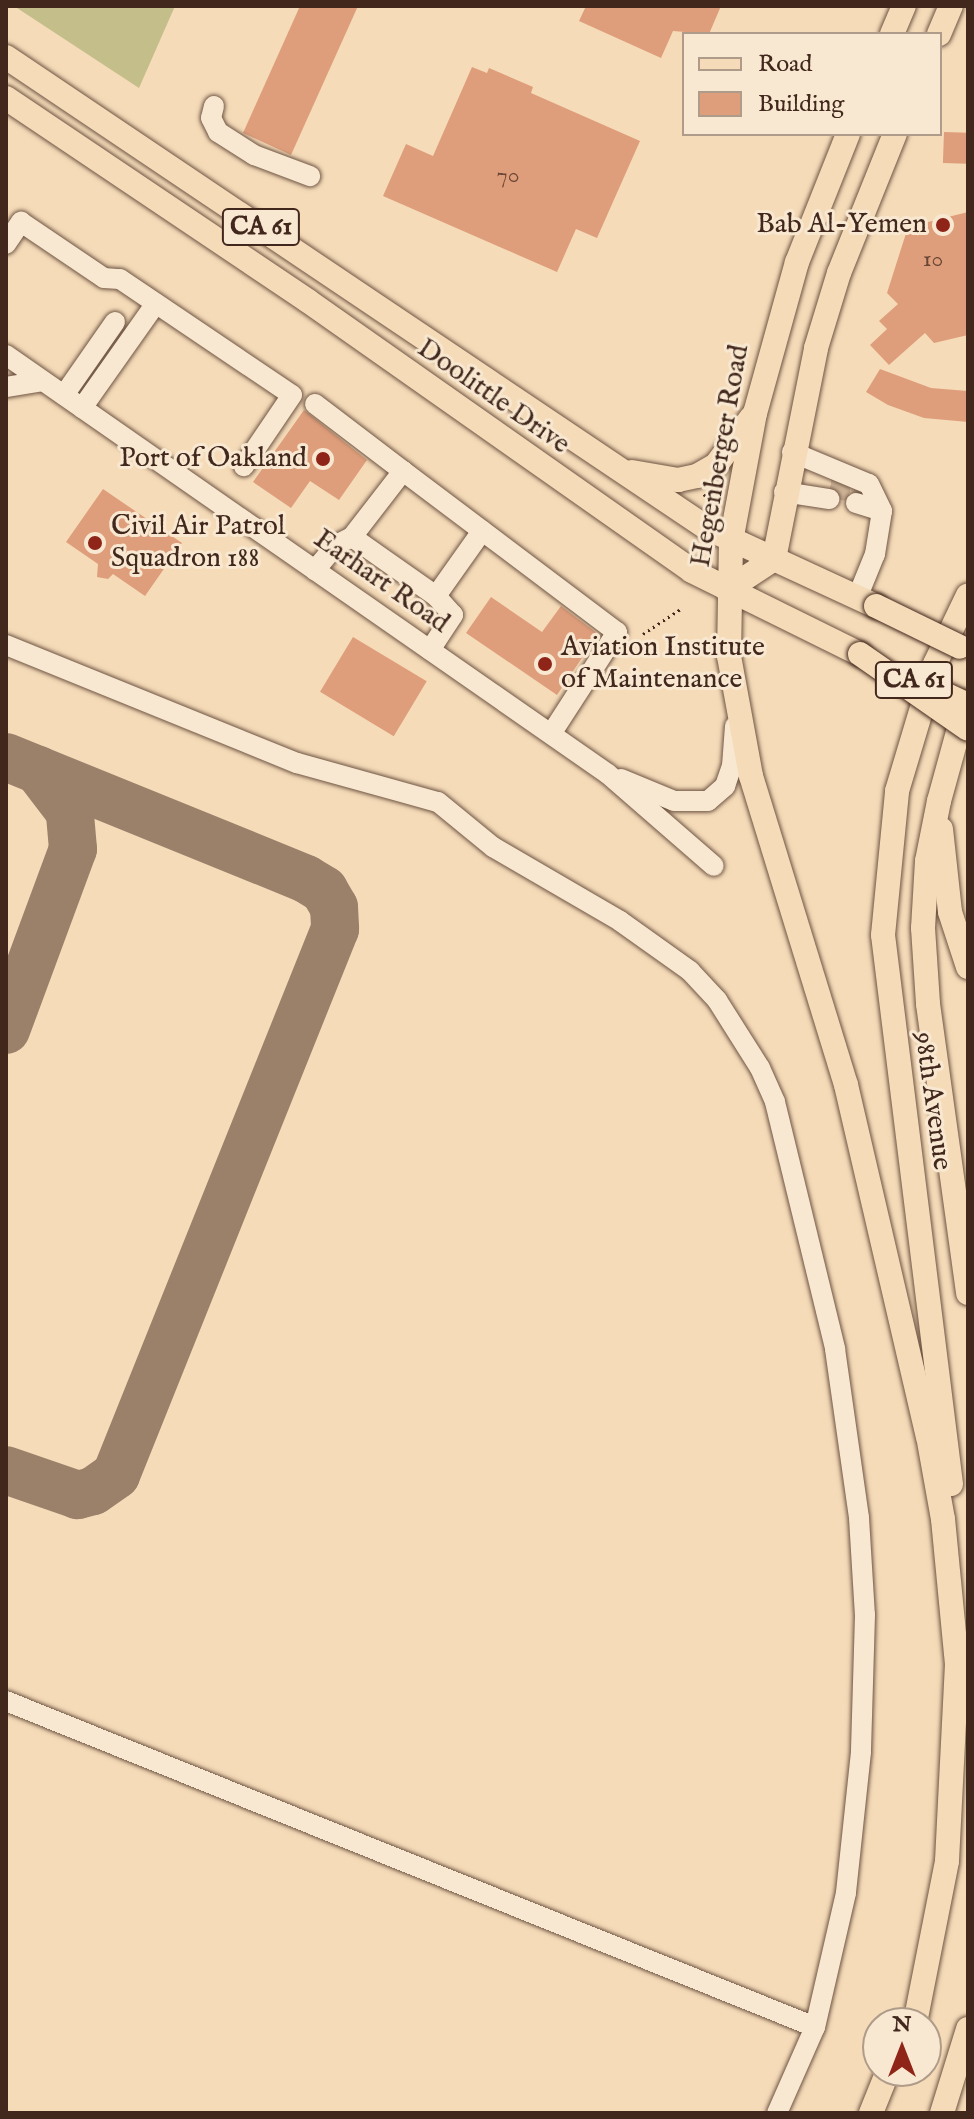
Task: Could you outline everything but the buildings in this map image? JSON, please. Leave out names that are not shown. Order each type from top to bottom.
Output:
[{"type":"main road","points":[[893,32],[904,6]]},
{"type":"main road","points":[[940,32],[951,6]]},
{"type":"main road","name":"Doolittle Drive","points":[[6,57],[731,541],[968,650]]},
{"type":"main road","name":"Doolittle Drive","points":[[6,98],[308,301],[587,500],[727,590],[968,705]]},
{"type":"main road","name":"Hegenberger Road","points":[[727,590],[731,541],[755,413],[797,262],[847,136]]},
{"type":"main road","points":[[774,559],[792,452],[839,273],[894,136]]},
{"type":"main road","points":[[622,471],[678,480],[697,476],[716,465],[755,413]]},
{"type":"main road","name":"Hegenberger Road","points":[[727,590],[774,559]]},
{"type":"main road","points":[[727,590],[736,710],[751,776],[846,1085],[928,1436],[943,1519],[958,1676],[954,1793],[932,1951],[919,2007]]},
{"type":"main road","name":"98th Avenue","points":[[958,1676],[946,1423],[883,935],[897,791],[935,664],[968,595]]},
{"type":"main road","points":[[860,654],[968,729]]},
{"type":"main road","name":"98th Avenue","points":[[968,698],[939,801],[927,861],[923,928],[928,1004],[968,1293]]},
{"type":"main road","points":[[939,801],[950,912],[968,967]]},
{"type":"main road","points":[[913,2007],[932,1951]]},
{"type":"main road","points":[[942,2113],[968,2029]]},
{"type":"main road","points":[[871,2113],[882,2087]]},
{"type":"main road","points":[[889,2113],[897,2087]]},
{"type":"street","points":[[214,106],[211,118],[218,132],[254,155],[310,176]]},
{"type":"street","points":[[6,244],[21,222],[104,278],[120,279],[292,395],[244,466]]},
{"type":"street","points":[[82,408],[156,303]]},
{"type":"street","points":[[64,395],[115,322]]},
{"type":"street","name":"Earhart Road","points":[[6,355],[608,774],[714,866]]},
{"type":"street","points":[[6,387],[43,381]]},
{"type":"street","points":[[315,404],[617,632],[551,734]]},
{"type":"street","points":[[792,452],[869,484],[882,511],[866,602]]},
{"type":"street","points":[[315,570],[336,545],[352,537],[403,471]]},
{"type":"street","points":[[785,486],[830,494]]},
{"type":"street","points":[[856,498],[882,511]]},
{"type":"street","points":[[436,596],[482,531]]},
{"type":"street","points":[[352,537],[436,596],[453,615],[430,650]]},
{"type":"street","points":[[6,645],[297,763],[438,802],[493,847],[658,946],[708,990],[742,1035],[775,1102],[835,1349],[859,1518],[866,1680],[855,1824],[815,2027],[777,2113]]},
{"type":"street","points":[[608,774],[674,801],[708,801],[725,786],[732,766],[736,710]]},
{"type":"street","points":[[6,1701],[815,2027]]},
{"type":"path","points":[[643,634],[682,608]]},
{"type":"shaded area","points":[[14,6],[175,6],[139,88]]},
{"type":"taxiway","points":[[6,757],[306,879],[324,890],[334,907],[335,929],[116,1475],[93,1491],[78,1495],[6,1470]]},
{"type":"taxiway","points":[[6,1030],[73,849],[70,812],[38,770]]},
{"type":"tunnel","points":[[830,488],[856,492]]},
{"type":"place","name":"Bab Al-Yemen","points":[[943,225]]},
{"type":"place","name":"Port of Oakland","points":[[323,459]]},
{"type":"place","name":"Civil Air Patrol Squadron 188","points":[[95,543]]},
{"type":"place","name":"Aviation Institute of Maintenance","points":[[545,664]]}]
